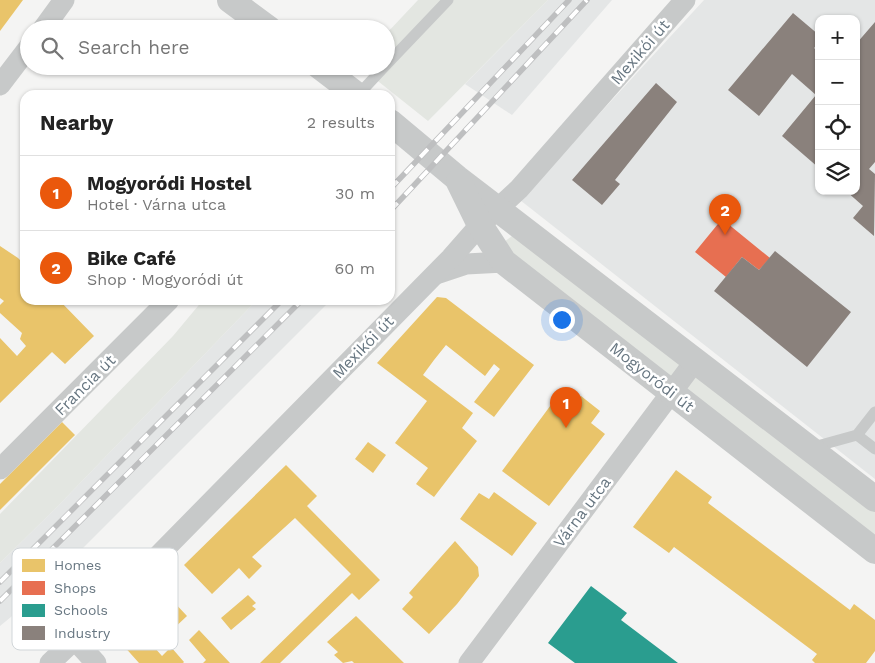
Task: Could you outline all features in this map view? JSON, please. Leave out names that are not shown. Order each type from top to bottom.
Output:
[{"type":"street","points":[[50,20],[64,0]]},
{"type":"street","points":[[230,0],[257,20]]},
{"type":"street","name":"Mexikói út","points":[[165,548],[489,217],[519,189],[686,0]]},
{"type":"street","points":[[0,86],[20,59]]},
{"type":"street","points":[[331,75],[350,90]]},
{"type":"street","name":"Mogyoródi út","points":[[395,126],[457,178],[489,217],[694,361],[875,499]]},
{"type":"street","points":[[456,252],[464,235],[465,211],[457,178]]},
{"type":"street","name":"Mogyoródi út","points":[[489,217],[504,262],[875,551]]},
{"type":"street","points":[[434,275],[466,264],[504,262]]},
{"type":"street","name":"Francia út","points":[[0,469],[164,305]]},
{"type":"street","name":"Várna utca","points":[[468,663],[672,393],[694,361]]},
{"type":"street","name":"Mexikói út","points":[[50,663],[64,650]]},
{"type":"street","points":[[84,650],[96,663]]},
{"type":"lane","points":[[395,56],[448,0]]},
{"type":"lane","points":[[362,90],[377,75]]},
{"type":"lane","points":[[808,448],[857,435],[875,412]]},
{"type":"lane","points":[[857,435],[875,449]]},
{"type":"shaded area","points":[[418,0],[548,0],[428,121],[395,95],[395,90],[389,90],[370,75],[395,75],[395,24]]},
{"type":"shaded area","points":[[548,0],[612,0],[512,115],[465,84]]},
{"type":"shaded area","points":[[704,0],[875,0],[875,479],[520,200]]},
{"type":"shaded area","points":[[512,236],[875,499],[875,551],[504,262],[504,242]]},
{"type":"shaded area","points":[[199,305],[252,305],[57,507],[15,548],[12,548],[12,551],[0,563],[0,514],[173,336]]},
{"type":"shaded area","points":[[252,305],[326,305],[83,548],[15,548]]},
{"type":"shaded area","points":[[12,551],[12,616],[0,626],[0,563]]},
{"type":"building: Homes","points":[[0,0],[23,0],[0,31]]},
{"type":"building: Homes","points":[[0,246],[20,260],[20,305],[64,305],[94,336],[65,364],[52,352],[0,403],[0,338],[17,356],[26,346],[20,339],[22,333],[0,313],[0,305],[4,301],[0,298]]},
{"type":"building: Homes","points":[[437,297],[446,298],[534,365],[494,417],[474,402],[500,369],[494,364],[485,376],[446,345],[434,360],[423,375],[473,413],[462,428],[477,441],[434,497],[416,484],[428,468],[395,443],[427,401],[377,363]]},
{"type":"building: Homes","points":[[559,394],[574,405],[581,396],[600,411],[591,423],[605,434],[549,506],[502,471]]},
{"type":"building: Homes","points":[[62,422],[75,435],[0,510],[0,484]]},
{"type":"building: Homes","points":[[368,442],[386,455],[373,473],[355,459]]},
{"type":"building: Homes","points":[[286,465],[317,496],[307,506],[380,580],[359,600],[352,593],[280,663],[260,663],[351,574],[295,518],[252,557],[262,566],[249,579],[239,568],[212,594],[184,565]]},
{"type":"building: Homes","points":[[676,470],[712,497],[708,503],[850,610],[854,604],[875,620],[875,651],[866,663],[815,663],[812,660],[817,654],[674,547],[669,553],[633,527]]},
{"type":"building: Homes","points":[[494,492],[537,523],[512,556],[460,519],[479,493],[489,499]]},
{"type":"building: Homes","points":[[455,541],[478,567],[479,576],[457,604],[429,634],[402,609],[413,597],[409,593]]},
{"type":"building: Homes","points":[[248,595],[256,603],[252,606],[256,609],[231,630],[221,618]]},
{"type":"building: Homes","points":[[178,606],[187,616],[178,624]]},
{"type":"building: Homes","points":[[356,616],[404,663],[354,663],[352,661],[343,663],[334,655],[338,652],[327,642]]},
{"type":"building: Homes","points":[[199,630],[230,663],[203,663],[206,660],[189,640]]},
{"type":"building: Homes","points":[[127,650],[157,650],[162,656],[168,650],[174,650],[184,662],[183,663],[139,663]]},
{"type":"building: Shops","points":[[722,219],[770,258],[759,270],[742,257],[726,277],[695,252]]},
{"type":"building: Schools","points":[[591,586],[627,613],[621,620],[678,663],[575,663],[548,643]]},
{"type":"building: Industry","points":[[793,13],[815,32],[815,94],[792,74],[759,116],[728,90]]},
{"type":"building: Industry","points":[[875,22],[875,162],[869,169],[875,174],[874,236],[853,218],[863,206],[851,195],[860,195],[860,39]]},
{"type":"building: Industry","points":[[656,83],[677,102],[615,180],[620,184],[602,205],[572,180]]},
{"type":"building: Industry","points":[[815,96],[815,165],[782,136]]},
{"type":"building: Industry","points":[[775,251],[851,312],[807,367],[714,291],[742,257],[759,270]]},
{"type":"railway","points":[[395,184],[569,0]]},
{"type":"railway","points":[[395,206],[587,0]]},
{"type":"railway","points":[[34,548],[277,305]]},
{"type":"railway","points":[[53,548],[297,305]]},
{"type":"railway","points":[[0,582],[12,570]]},
{"type":"railway","points":[[0,601],[12,589]]},
{"type":"place","name":"Bike Café","points":[[725,235]]},
{"type":"place","name":"Mogyoródi Hostel","points":[[566,428]]}]
